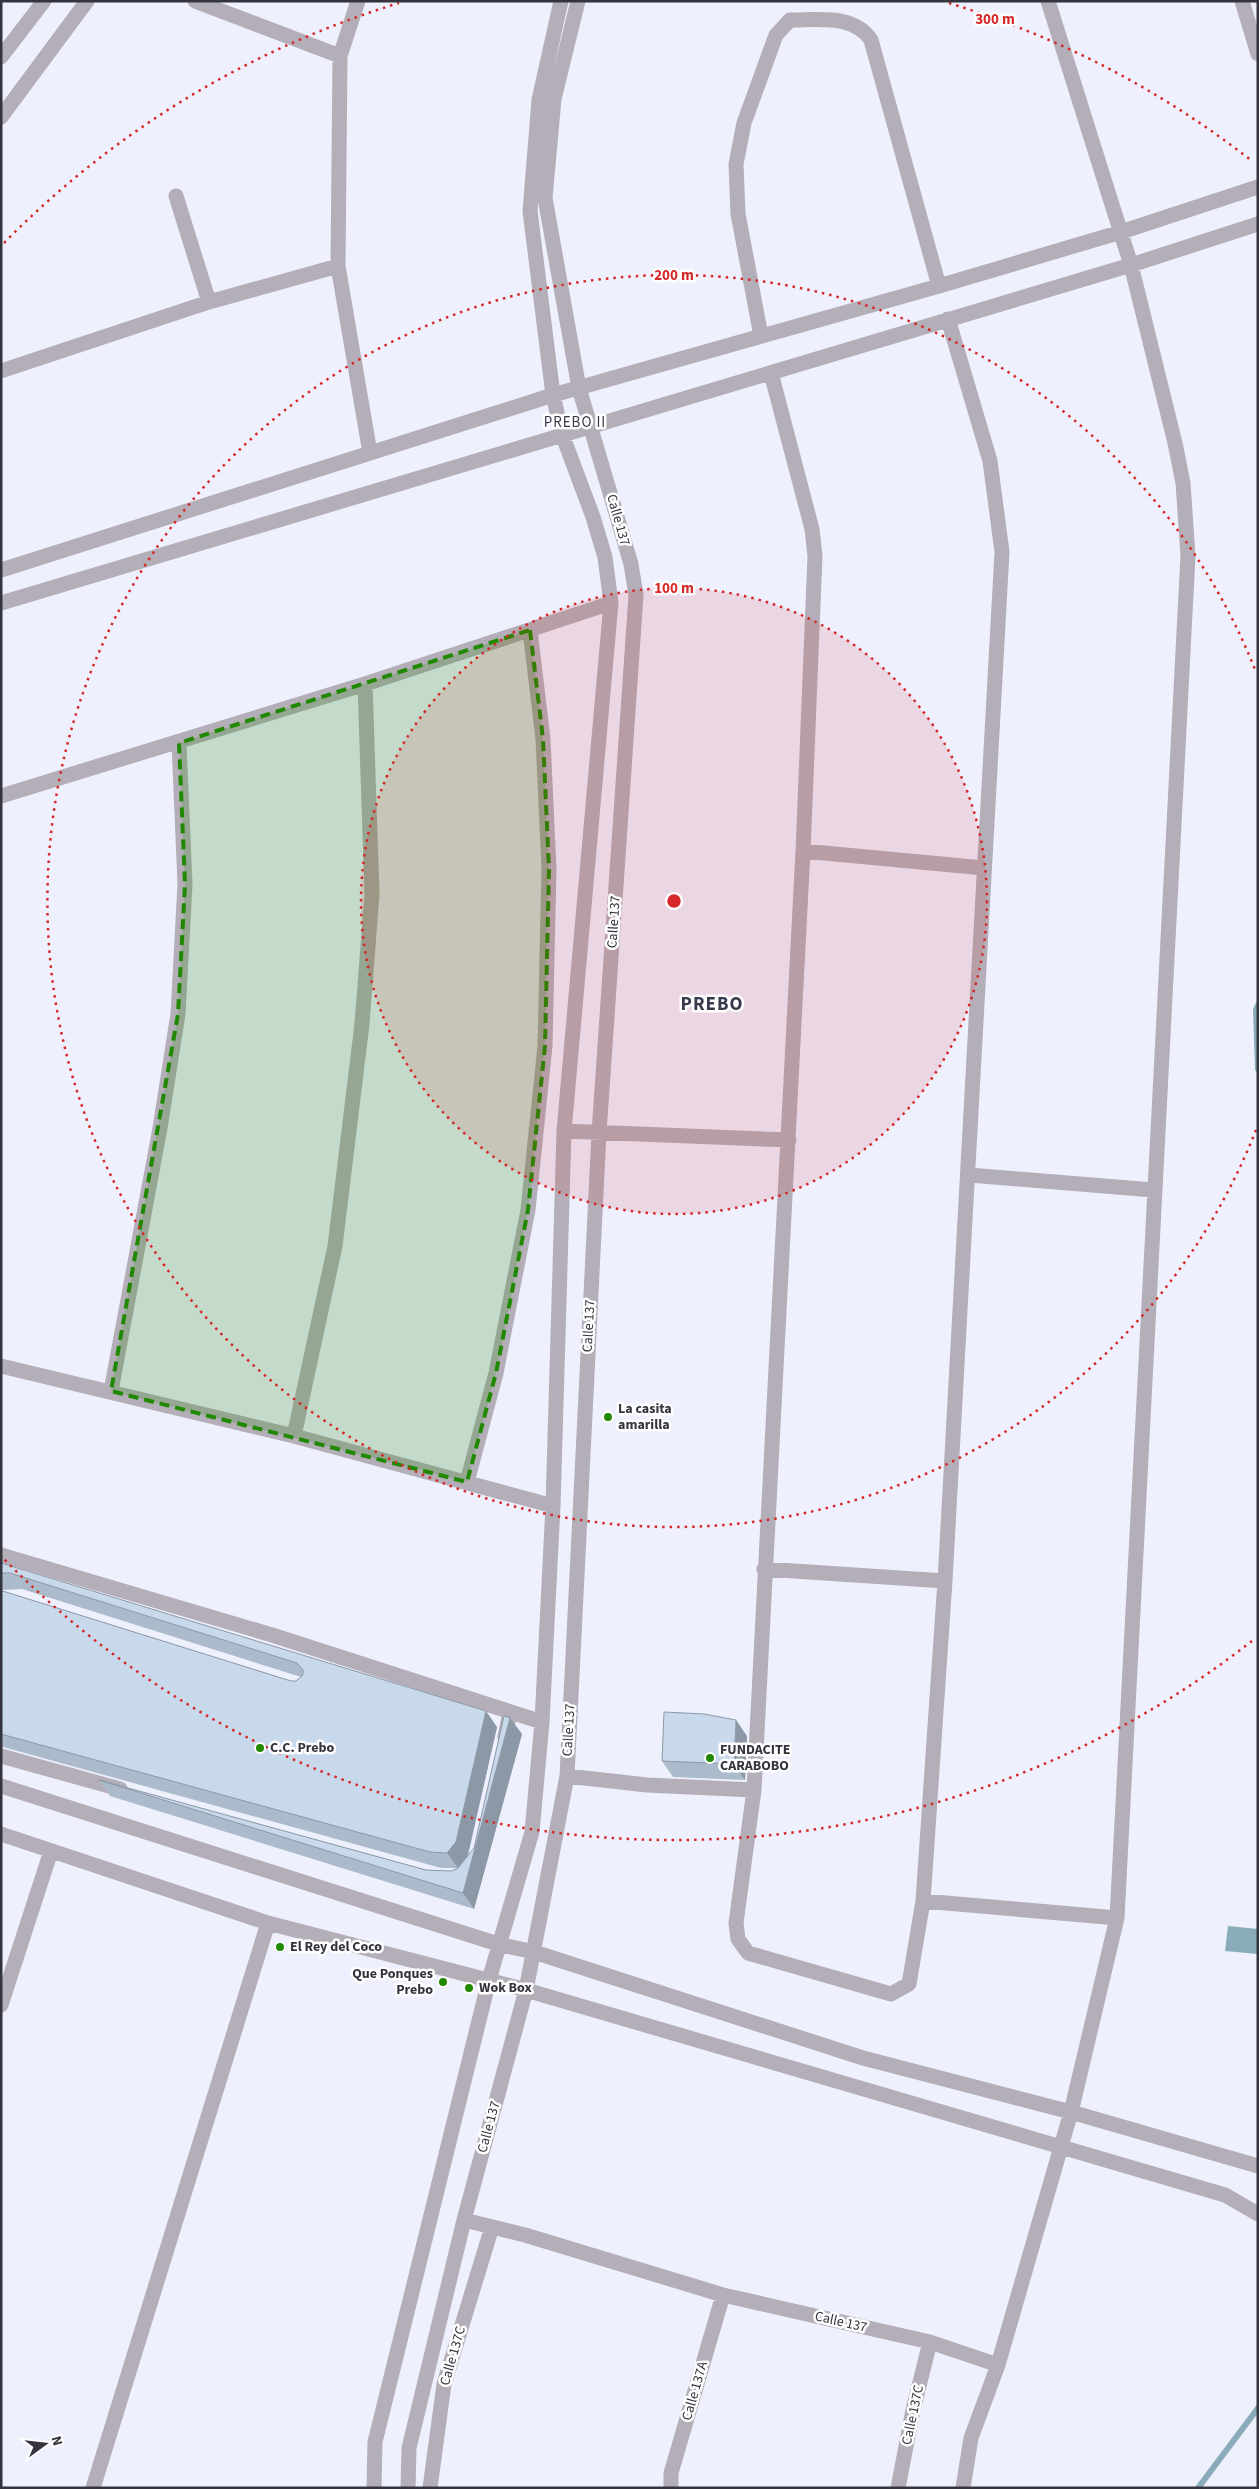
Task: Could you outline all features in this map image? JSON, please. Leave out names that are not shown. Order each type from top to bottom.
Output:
[{"type":"street","points":[[1,57],[44,1]]},
{"type":"street","points":[[1,117],[87,1]]},
{"type":"street","points":[[195,1],[340,56]]},
{"type":"street","points":[[358,1],[340,56],[338,266],[370,453]]},
{"type":"street","points":[[374,2488],[375,2442],[488,1980],[532,1832],[542,1722],[553,1506],[564,1131],[611,603],[605,557],[593,517],[562,434],[553,395],[530,211],[539,100],[561,1]]},
{"type":"street","name":"Calle 137","points":[[408,2488],[409,2448],[464,2220],[526,1990],[567,1776],[599,1133],[636,595],[631,564],[580,388],[546,198],[554,99],[578,1]]},
{"type":"street","points":[[964,2488],[971,2438],[998,2365],[1071,2112],[1117,1918],[1187,539],[1183,483],[1176,443],[1131,265],[1048,1]]},
{"type":"street","points":[[1242,1],[1258,54]]},
{"type":"street","points":[[761,336],[738,214],[736,164],[744,123],[776,34],[790,20],[830,20],[854,24],[864,30],[871,40],[940,286]]},
{"type":"street","points":[[1,570],[553,395],[940,286],[1121,232],[1258,188]]},
{"type":"street","points":[[176,196],[209,302]]},
{"type":"street","points":[[1,603],[948,318],[1131,265],[1258,224]]},
{"type":"street","points":[[1,371],[209,302],[338,266]]},
{"type":"street","points":[[770,373],[812,529],[814,556],[803,851],[789,1140],[764,1569],[754,1790],[736,1923],[738,1939],[748,1953],[891,1994],[909,1984],[923,1901],[945,1581],[969,1175],[1002,552],[990,462],[948,318]]},
{"type":"street","points":[[1,796],[179,743],[611,603]]},
{"type":"street","points":[[467,1482],[496,1373],[528,1210],[545,1046],[549,870],[543,739],[530,630]]},
{"type":"street","points":[[294,1436],[335,1246],[362,1024],[372,894],[365,684]]},
{"type":"street","points":[[111,1391],[160,1128],[178,1014],[185,884],[179,743]]},
{"type":"street","points":[[803,851],[984,868]]},
{"type":"street","points":[[564,1131],[789,1140]]},
{"type":"street","points":[[969,1175],[1153,1190]]},
{"type":"street","points":[[1,1366],[294,1436],[553,1506]]},
{"type":"street","points":[[1,1555],[272,1635],[542,1722]]},
{"type":"street","points":[[764,1569],[945,1581]]},
{"type":"street","points":[[503,1748],[510,1712]]},
{"type":"street","points":[[1,1756],[135,1793]]},
{"type":"street","points":[[567,1776],[647,1785],[754,1790]]},
{"type":"street","points":[[1,1786],[498,1944],[534,1952],[863,2058],[1071,2112],[1258,2166]]},
{"type":"street","points":[[1,1834],[268,1923],[526,1990],[1225,2195],[1258,2214]]},
{"type":"street","points":[[1,2005],[51,1851]]},
{"type":"street","points":[[923,1901],[1117,1918]]},
{"type":"street","points":[[93,2488],[268,1923]]},
{"type":"street","name":"Calle 137","points":[[464,2220],[724,2295],[930,2342],[998,2365]]},
{"type":"street","name":"Calle 137C","points":[[430,2488],[444,2384],[492,2227]]},
{"type":"street","name":"Calle 137A","points":[[672,2488],[671,2473],[724,2295]]},
{"type":"street","name":"Calle 137C","points":[[898,2488],[913,2410],[930,2342]]},
{"type":"highlighted area","points":[[530,630],[543,739],[549,869],[545,1046],[528,1210],[496,1373],[467,1482],[111,1391],[178,1014],[185,884],[179,743]]},
{"type":"water","points":[[1228,1926],[1258,1929],[1258,1954],[1225,1951]]},
{"type":"building","name":"C.C. Prebo","points":[[1,1563],[486,1711],[456,1842],[447,1853],[430,1852],[1,1734],[1,1591],[291,1681],[296,1681],[303,1675],[303,1670],[297,1663],[10,1573],[1,1573]]},
{"type":"building","points":[[664,1712],[704,1714],[736,1720],[734,1764],[662,1761]]},
{"type":"building","points":[[504,1716],[510,1718],[463,1893],[99,1780],[426,1870],[451,1871],[458,1868],[474,1848]]},
{"type":"waterway","points":[[1258,1005],[1256,1010],[1258,1069]]},
{"type":"waterway","points":[[1198,2488],[1258,2408]]},
{"type":"place","name":"La casita amarilla","points":[[608,1417]]},
{"type":"place","name":"C.C. Prebo","points":[[260,1748]]},
{"type":"place","name":"FUNDACITE CARABOBO","points":[[710,1758]]},
{"type":"place","name":"El Rey del Coco","points":[[280,1947]]},
{"type":"place","name":"Que Ponques Prebo","points":[[443,1982]]},
{"type":"place","name":"Wok Box","points":[[469,1988]]},
{"type":"district","name":"PREBO II","points":[[575,422]]},
{"type":"district","name":"PREBO","points":[[712,1004]]}]
